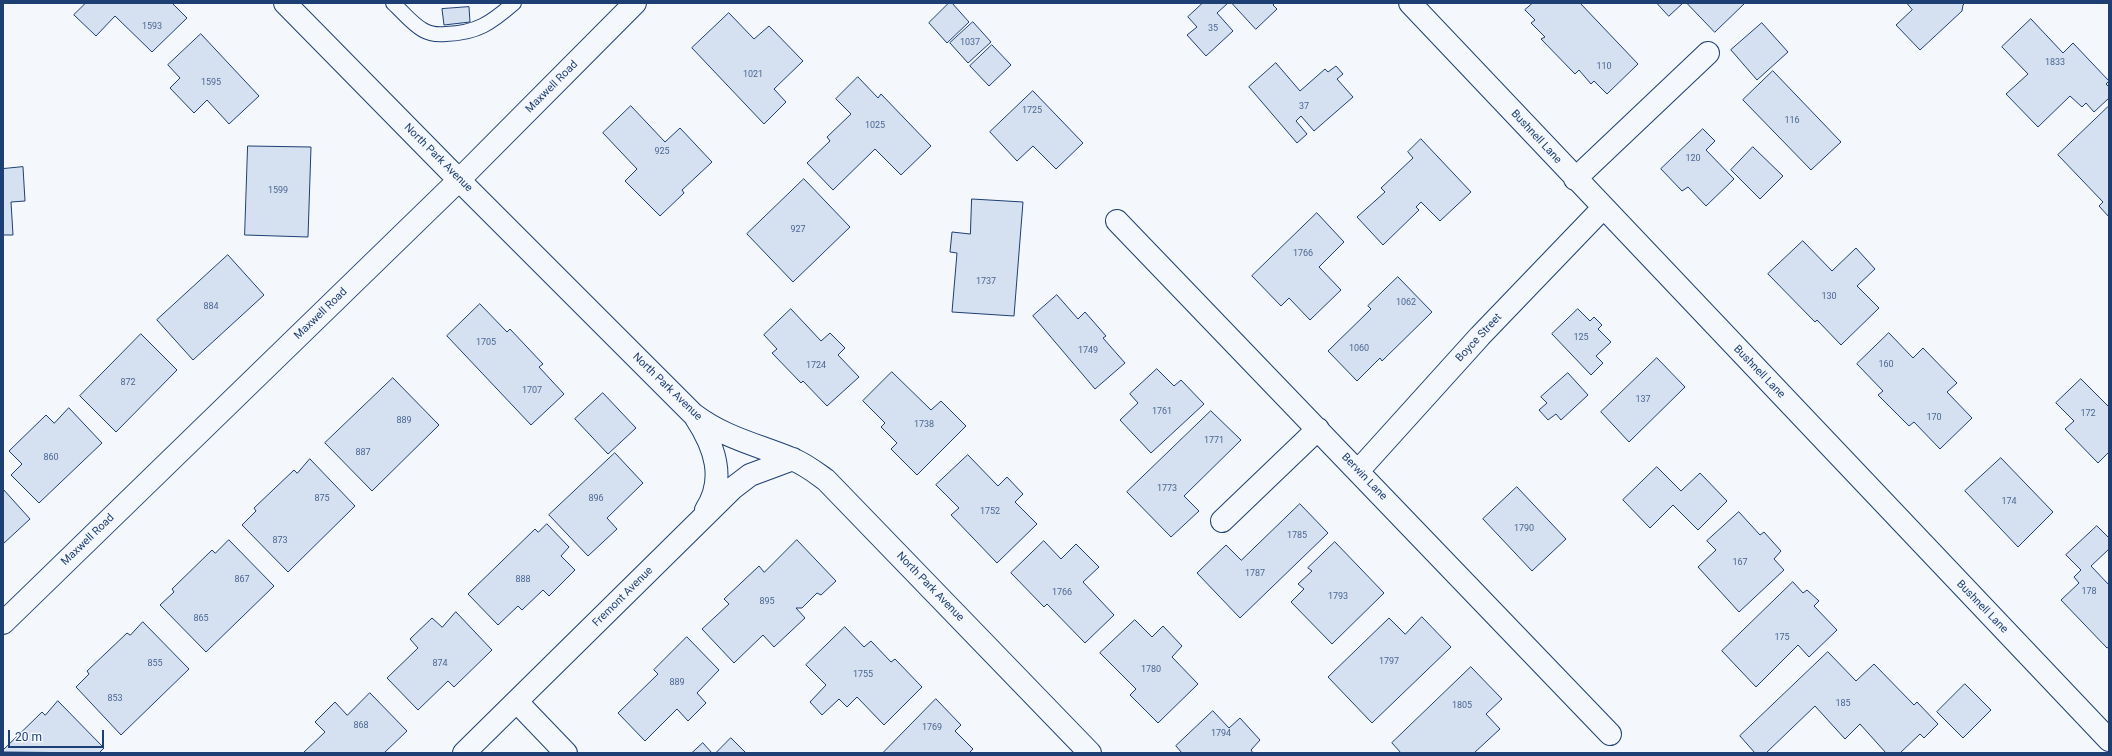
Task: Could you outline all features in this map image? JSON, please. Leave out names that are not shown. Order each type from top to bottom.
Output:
[{"type":"street","name":"North Park Avenue","points":[[285,3],[459,180],[693,414],[708,426],[730,437],[793,459],[826,480],[1090,753]]},
{"type":"street","name":"Maxwell Road","points":[[3,623],[459,180],[636,3]]},
{"type":"street","name":"Bushnell Lane","points":[[1410,3],[1575,179],[2109,740]]},
{"type":"street","points":[[1575,179],[1708,53]]},
{"type":"street","name":"Boyce Street","points":[[1358,471],[1480,336],[1603,208]]},
{"type":"street","name":"Berwin Lane","points":[[1117,221],[1610,734]]},
{"type":"street","points":[[692,529],[707,509],[717,485],[717,465],[713,450],[705,432],[693,414]]},
{"type":"street","points":[[1222,521],[1318,429]]},
{"type":"street","name":"Fremont Avenue","points":[[464,753],[733,488],[750,475],[793,459]]},
{"type":"street","points":[[517,702],[566,753]]},
{"type":"lane","points":[[393,3],[422,30],[429,33],[443,34],[464,34],[479,29],[491,22],[514,3]]},
{"type":"building","points":[[86,3],[172,3],[187,18],[152,52],[115,16],[96,36],[74,15]]},
{"type":"building","points":[[949,3],[952,3],[969,22],[947,43],[929,23]]},
{"type":"building","points":[[1203,3],[1228,3],[1217,13],[1233,31],[1206,56],[1187,35],[1197,27],[1188,17]]},
{"type":"building","points":[[1232,3],[1275,3],[1273,5],[1277,9],[1256,29]]},
{"type":"building","points":[[1533,3],[1580,3],[1638,64],[1607,94],[1594,81],[1591,84],[1579,70],[1575,74],[1541,39],[1545,37],[1531,23],[1535,20],[1525,10]]},
{"type":"building","points":[[1657,3],[1683,3],[1669,16]]},
{"type":"building","points":[[1687,3],[1744,3],[1744,4],[1715,32]]},
{"type":"building","points":[[1907,3],[1965,3],[1962,11],[1920,50],[1896,25],[1912,10]]},
{"type":"building","points":[[469,7],[470,22],[444,25],[442,9]]},
{"type":"building","points":[[729,13],[754,39],[769,26],[803,61],[774,89],[786,102],[764,124],[692,48]]},
{"type":"building","points":[[2031,19],[2063,53],[2073,43],[2109,81],[2106,84],[2109,87],[2109,98],[2094,112],[2086,103],[2082,107],[2070,96],[2038,127],[2006,94],[2028,74],[2002,47]]},
{"type":"building","points":[[973,22],[991,42],[968,63],[950,43]]},
{"type":"building","points":[[1762,23],[1788,52],[1757,80],[1731,50]]},
{"type":"building","points":[[201,34],[259,96],[229,124],[207,100],[194,113],[170,88],[180,78],[168,65]]},
{"type":"building","points":[[992,45],[1011,65],[989,86],[970,66]]},
{"type":"building","points":[[1276,63],[1300,91],[1325,69],[1328,72],[1336,66],[1343,74],[1337,79],[1353,97],[1314,131],[1301,116],[1296,121],[1307,134],[1297,143],[1249,87]]},
{"type":"building","points":[[1773,71],[1841,142],[1811,170],[1743,100]]},
{"type":"building","points":[[858,77],[878,98],[881,94],[931,146],[901,175],[875,149],[833,190],[807,163],[830,141],[827,137],[851,114],[836,99]]},
{"type":"building","points":[[1033,91],[1083,143],[1056,169],[1033,146],[1017,161],[990,132]]},
{"type":"building","points":[[631,106],[665,142],[680,128],[712,162],[682,190],[684,193],[660,216],[625,181],[637,169],[603,133]]},
{"type":"building","points":[[2109,106],[2109,217],[2099,206],[2103,202],[2058,155]]},
{"type":"building","points":[[1703,129],[1715,141],[1706,150],[1734,179],[1706,206],[1688,187],[1682,191],[1661,169]]},
{"type":"building","points":[[1421,139],[1471,192],[1440,221],[1421,202],[1416,207],[1419,210],[1383,245],[1357,217],[1385,192],[1381,188],[1413,158],[1408,152]]},
{"type":"building","points":[[248,146],[311,147],[308,237],[245,235]]},
{"type":"building","points":[[1753,147],[1783,176],[1760,199],[1731,170]]},
{"type":"building","points":[[23,167],[25,201],[11,202],[13,235],[3,235],[3,169]]},
{"type":"building","points":[[804,179],[850,227],[793,282],[747,234]]},
{"type":"building","points":[[972,199],[1023,202],[1014,316],[952,312],[957,253],[950,252],[952,232],[970,234]]},
{"type":"building","points":[[1317,213],[1344,242],[1319,267],[1341,290],[1310,320],[1289,298],[1281,306],[1252,276]]},
{"type":"building","points":[[1803,241],[1832,271],[1856,248],[1875,269],[1857,286],[1879,308],[1841,345],[1817,320],[1815,322],[1768,274]]},
{"type":"building","points":[[228,255],[264,295],[193,360],[157,320]]},
{"type":"building","points":[[1398,277],[1432,312],[1382,361],[1380,358],[1357,381],[1328,351],[1371,309],[1368,306]]},
{"type":"building","points":[[1057,295],[1078,319],[1085,312],[1106,336],[1103,338],[1125,363],[1095,389],[1033,316]]},
{"type":"building","points":[[480,304],[507,332],[510,329],[543,364],[539,367],[564,394],[531,425],[447,336]]},
{"type":"building","points":[[791,309],[821,341],[830,333],[845,348],[838,355],[859,377],[827,406],[803,381],[801,383],[772,353],[777,349],[764,335]]},
{"type":"building","points":[[1578,309],[1590,321],[1594,317],[1602,325],[1598,329],[1611,342],[1596,356],[1603,363],[1591,375],[1552,334]]},
{"type":"building","points":[[1889,333],[1913,358],[1923,348],[1957,383],[1947,392],[1972,418],[1940,449],[1914,422],[1909,426],[1878,395],[1883,391],[1857,364]]},
{"type":"building","points":[[141,334],[177,370],[116,432],[80,396]]},
{"type":"building","points":[[1657,358],[1685,387],[1629,442],[1601,412]]},
{"type":"building","points":[[1157,369],[1174,386],[1181,380],[1204,404],[1151,453],[1120,420],[1138,403],[1130,394]]},
{"type":"building","points":[[892,372],[931,410],[941,401],[966,426],[917,475],[891,449],[897,443],[881,427],[885,423],[863,401]]},
{"type":"building","points":[[1568,373],[1588,395],[1561,420],[1556,414],[1548,420],[1539,410],[1547,403],[1541,397]]},
{"type":"building","points":[[393,378],[439,425],[372,491],[325,443]]},
{"type":"building","points":[[2081,379],[2109,407],[2109,452],[2098,463],[2065,429],[2074,421],[2056,403]]},
{"type":"building","points":[[603,393],[636,428],[608,454],[575,419]]},
{"type":"building","points":[[69,408],[102,443],[39,503],[11,475],[22,464],[9,451],[46,415],[54,423]]},
{"type":"building","points":[[1211,411],[1241,440],[1184,496],[1199,511],[1171,537],[1127,492]]},
{"type":"building","points":[[615,453],[643,483],[607,518],[617,529],[588,556],[549,515]]},
{"type":"building","points":[[968,455],[998,486],[1007,477],[1023,494],[1015,502],[1037,524],[997,563],[951,515],[959,508],[936,485]]},
{"type":"building","points":[[2001,458],[2053,512],[2018,547],[1965,491]]},
{"type":"building","points":[[310,459],[355,506],[288,572],[242,525],[256,511],[254,508],[294,470],[297,473]]},
{"type":"building","points":[[1657,467],[1681,491],[1700,473],[1727,501],[1698,530],[1673,505],[1650,528],[1623,500]]},
{"type":"building","points":[[1517,487],[1566,539],[1532,571],[1483,519]]},
{"type":"building","points":[[3,489],[30,519],[3,544]]},
{"type":"building","points":[[1300,504],[1328,533],[1240,618],[1197,573],[1226,545],[1241,560]]},
{"type":"building","points":[[1739,512],[1760,535],[1764,532],[1781,551],[1774,559],[1784,570],[1739,612],[1698,567],[1716,550],[1707,541]]},
{"type":"building","points":[[547,524],[569,547],[561,556],[575,570],[549,596],[543,590],[522,610],[518,606],[498,625],[468,594],[535,529],[538,532]]},
{"type":"building","points":[[2097,526],[2109,538],[2109,549],[2091,566],[2109,585],[2109,647],[2107,648],[2061,600],[2079,583],[2074,577],[2081,570],[2066,555]]},
{"type":"building","points":[[229,540],[274,586],[206,652],[160,605],[174,592],[172,589],[212,550],[215,553]]},
{"type":"building","points":[[797,540],[836,581],[821,595],[817,593],[802,608],[796,608],[805,618],[774,647],[763,635],[734,663],[702,629],[729,604],[724,599],[759,566],[764,572]]},
{"type":"building","points":[[1044,541],[1061,559],[1076,544],[1099,567],[1083,582],[1114,615],[1085,643],[1047,604],[1044,607],[1011,573]]},
{"type":"building","points":[[1335,542],[1384,593],[1332,644],[1291,602],[1304,589],[1298,584],[1312,571],[1308,568]]},
{"type":"building","points":[[1793,582],[1803,593],[1807,590],[1819,601],[1814,606],[1837,630],[1809,657],[1798,645],[1756,687],[1722,651]]},
{"type":"building","points":[[456,612],[492,650],[454,687],[448,681],[418,710],[387,678],[418,648],[410,639],[432,618],[442,627]]},
{"type":"building","points":[[1422,617],[1451,647],[1372,723],[1328,677],[1389,618],[1405,634]]},
{"type":"building","points":[[1135,620],[1152,637],[1163,626],[1182,646],[1172,657],[1198,684],[1158,723],[1130,695],[1136,689],[1100,653]]},
{"type":"building","points":[[143,622],[189,669],[121,735],[76,687],[89,674],[87,671],[127,633],[130,635]]},
{"type":"building","points":[[845,627],[864,647],[871,641],[891,662],[895,659],[922,687],[884,725],[857,697],[847,707],[839,699],[822,715],[810,702],[826,685],[806,665]]},
{"type":"building","points":[[687,637],[719,670],[697,693],[706,703],[688,721],[677,709],[645,741],[618,713],[658,674],[654,670]]},
{"type":"building","points":[[1828,652],[1856,681],[1874,664],[1914,705],[1917,702],[1938,724],[1924,738],[1920,734],[1900,753],[1886,753],[1860,724],[1845,739],[1815,706],[1766,753],[1755,753],[1740,736]]},
{"type":"building","points":[[1471,667],[1502,699],[1486,714],[1500,729],[1474,753],[1401,753],[1392,743]]},
{"type":"building","points":[[1965,684],[1991,710],[1963,738],[1937,712]]},
{"type":"building","points":[[370,693],[407,731],[384,753],[303,753],[325,732],[315,722],[335,702],[347,715]]},
{"type":"building","points":[[936,699],[961,725],[955,731],[973,749],[969,753],[883,753]]},
{"type":"building","points":[[58,701],[104,748],[99,753],[3,752],[3,750],[42,712],[45,715]]},
{"type":"building","points":[[1213,711],[1229,728],[1240,718],[1260,740],[1251,750],[1253,753],[1182,753],[1176,746]]},
{"type":"building","points":[[731,738],[746,753],[716,753]]},
{"type":"building","points":[[703,743],[712,753],[692,753]]}]
